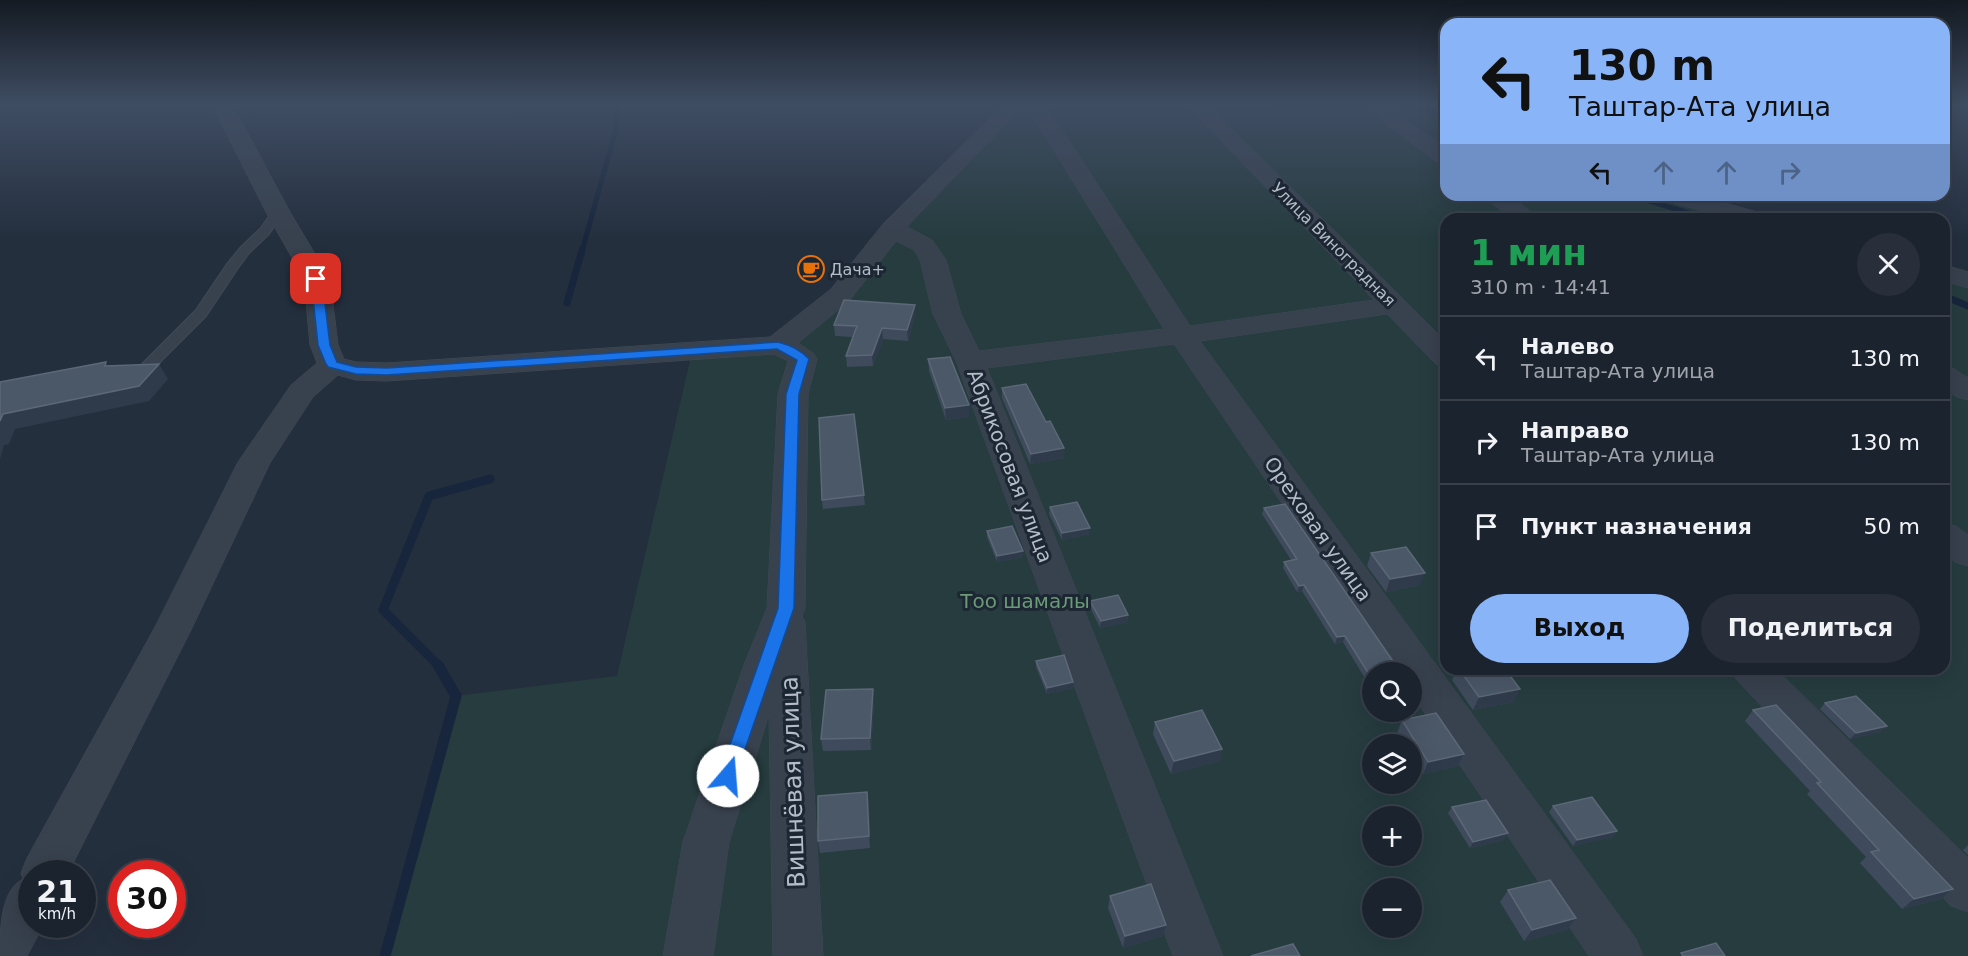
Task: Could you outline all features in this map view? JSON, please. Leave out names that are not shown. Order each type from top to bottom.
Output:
[{"type":"street","points":[[249,149],[278,212],[316,279],[324,345],[332,364]]},
{"type":"street","points":[[332,364],[356,370],[387,372],[778,345],[840,295],[892,229],[971,149]]},
{"type":"street","name":"Ореховая улица","points":[[1064,149],[1182,335],[1618,956]]},
{"type":"street","name":"Улица Виноградная","points":[[1240,149],[1440,352]]},
{"type":"street","points":[[1503,201],[1519,213]]},
{"type":"street","points":[[1685,201],[1712,213]]},
{"type":"street","name":"Абрикосовая улица","points":[[892,229],[923,246],[933,260],[947,314],[970,361],[1198,956]]},
{"type":"street","points":[[1950,275],[1968,280]]},
{"type":"street","points":[[970,361],[1182,335],[1394,305]]},
{"type":"street","name":"Вишнёвая улица","points":[[778,345],[803,359],[793,394],[786,608],[798,956]]},
{"type":"street","points":[[51,860],[173,628],[254,462],[302,391],[332,364]]},
{"type":"street","points":[[1950,379],[1968,391]]},
{"type":"street","points":[[1950,540],[1968,553]]},
{"type":"street","points":[[688,956],[706,842],[764,665],[786,608]]},
{"type":"street","points":[[1757,675],[1968,890]]},
{"type":"street","points":[[1,956],[18,924]]},
{"type":"lane","points":[[140,374],[201,313],[232,267],[245,250],[265,231],[278,212]]},
{"type":"green space","name":"Тоо шамалы","points":[[971,149],[1440,149],[1440,201],[1718,201],[1759,213],[1440,213],[1440,675],[1950,675],[1950,266],[1968,271],[1968,956],[385,956],[456,696],[617,676],[692,352],[778,345]]},
{"type":"building","points":[[844,300],[915,305],[907,330],[882,328],[872,355],[846,356],[857,326],[834,325]]},
{"type":"building","points":[[950,357],[969,405],[945,408],[928,359]]},
{"type":"building","points":[[106,362],[105,366],[159,364],[139,386],[3,414],[0,421],[0,382]]},
{"type":"building","points":[[1026,384],[1046,422],[1050,421],[1064,448],[1031,454],[1002,388]]},
{"type":"building","points":[[854,414],[864,495],[822,500],[819,418]]},
{"type":"building","points":[[1077,502],[1090,528],[1062,533],[1050,507]]},
{"type":"building","points":[[1285,504],[1394,662],[1362,663],[1345,636],[1337,637],[1304,585],[1299,586],[1284,562],[1297,559],[1264,508]]},
{"type":"building","points":[[1012,526],[1023,551],[997,556],[987,531]]},
{"type":"building","points":[[1406,547],[1425,573],[1390,579],[1371,553]]},
{"type":"building","points":[[1118,595],[1128,615],[1101,621],[1090,601]]},
{"type":"building","points":[[1064,655],[1073,682],[1047,688],[1036,661]]},
{"type":"building","points":[[1463,675],[1510,675],[1520,689],[1479,697]]},
{"type":"building","points":[[873,689],[870,738],[821,739],[826,690]]},
{"type":"building","points":[[1856,696],[1887,726],[1856,733],[1825,703]]},
{"type":"building","points":[[1776,705],[1953,889],[1914,899],[1871,852],[1879,850],[1817,783],[1821,782],[1753,710]]},
{"type":"building","points":[[1202,710],[1222,749],[1174,761],[1155,722]]},
{"type":"building","points":[[1436,713],[1464,754],[1428,762],[1422,752],[1422,734],[1411,734],[1403,722],[1422,722],[1422,716]]},
{"type":"building","points":[[867,792],[869,836],[818,841],[818,796]]},
{"type":"building","points":[[1592,797],[1617,831],[1577,840],[1553,806]]},
{"type":"building","points":[[1486,800],[1508,833],[1473,842],[1452,807]]},
{"type":"building","points":[[1550,880],[1576,918],[1532,930],[1508,890]]},
{"type":"building","points":[[1151,884],[1166,925],[1125,936],[1110,896]]},
{"type":"building","points":[[1716,943],[1725,956],[1683,956],[1681,953]]},
{"type":"building","points":[[1293,944],[1300,956],[1251,956]]},
{"type":"waterway","points":[[582,251],[611,149]]},
{"type":"waterway","points":[[1650,201],[1689,213]]},
{"type":"waterway","points":[[567,303],[582,250]]},
{"type":"waterway","points":[[1950,298],[1968,306]]},
{"type":"waterway","points":[[438,665],[383,610],[429,496],[490,479]]},
{"type":"waterway","points":[[385,956],[456,696],[438,665]]},
{"type":"place","name":"Дача+","points":[[811,269]]},
{"type":"route","points":[[316,279],[324,345],[332,364],[356,370],[387,372],[778,345],[803,359],[793,394],[786,608],[764,665],[728,776]]}]
